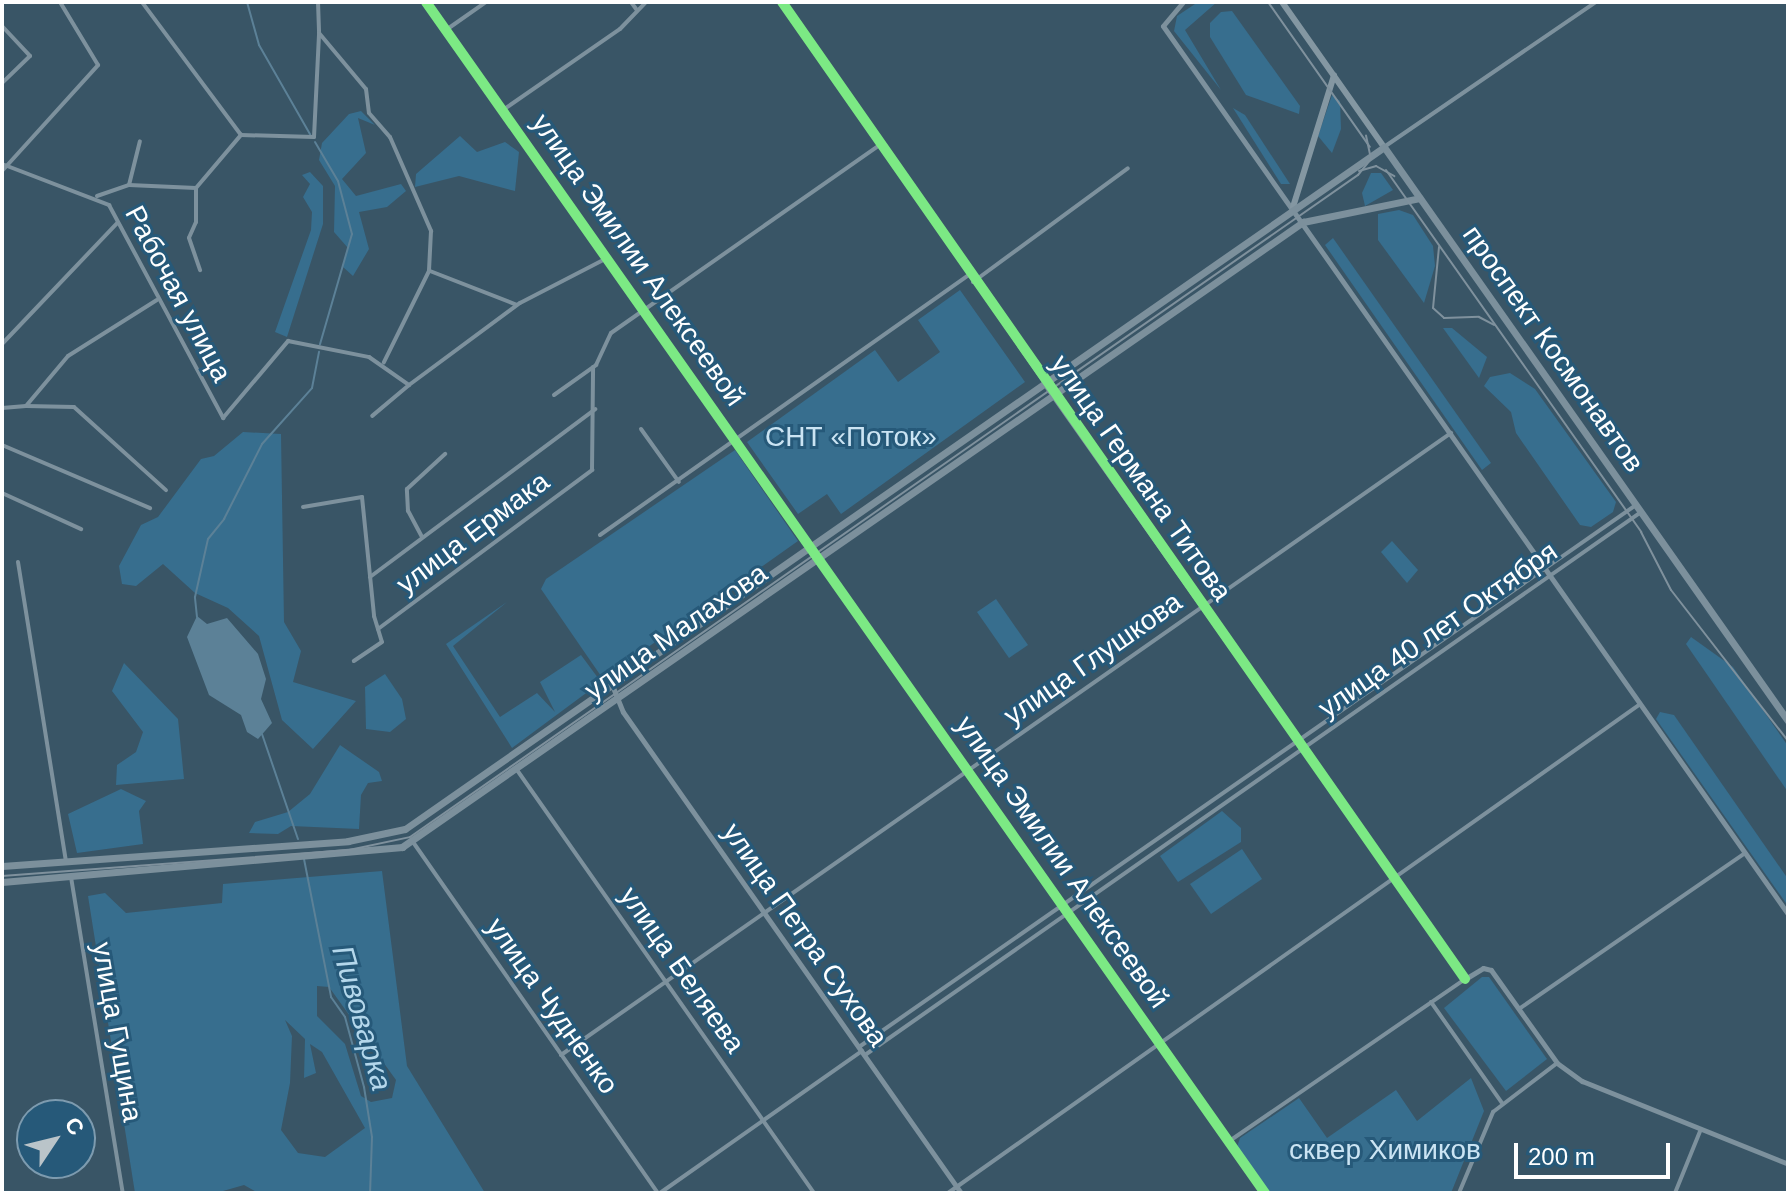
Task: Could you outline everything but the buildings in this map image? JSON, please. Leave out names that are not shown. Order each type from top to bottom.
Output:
[{"type":"main road","name":"проспект Космонавтов","points":[[1282,2],[1788,721]]},
{"type":"main road","points":[[1293,207],[1334,75]]},
{"type":"main road","name":"улица Малахова","points":[[2,866],[396,833],[1293,207],[1384,147]]},
{"type":"main road","points":[[1303,222],[1420,198]]},
{"type":"main road","name":"улица Малахова","points":[[2,882],[350,857],[413,842],[1303,222]]},
{"type":"street","points":[[2,171],[98,65],[60,2]]},
{"type":"street","points":[[142,2],[241,135]]},
{"type":"street","points":[[241,135],[314,137],[318,2]]},
{"type":"street","name":"улица Эмилии Алексеевой","points":[[426,2],[1265,1193]]},
{"type":"street","points":[[446,30],[486,2]]},
{"type":"street","points":[[631,2],[636,9]]},
{"type":"street","points":[[503,110],[620,29],[646,2]]},
{"type":"street","name":"улица Германа Титова","points":[[782,2],[968,275],[1465,979]]},
{"type":"street","points":[[1183,2],[1163,26],[1788,914]]},
{"type":"street","points":[[1384,147],[1596,2]]},
{"type":"street","points":[[2,26],[30,56],[2,83]]},
{"type":"street","points":[[319,33],[366,89],[369,113],[390,137],[431,231],[429,271],[384,362],[409,385]]},
{"type":"street","points":[[200,270],[189,238],[196,222],[196,188],[241,135]]},
{"type":"street","points":[[129,185],[140,141]]},
{"type":"street","points":[[554,395],[593,367],[611,333],[878,146]]},
{"type":"street","name":"Рабочая улица","points":[[5,165],[95,197],[118,222],[217,414],[231,413],[288,341],[384,362]]},
{"type":"street","points":[[973,282],[1128,168]]},
{"type":"street","points":[[95,197],[129,185],[196,188]]},
{"type":"street","points":[[2,344],[118,222]]},
{"type":"street","points":[[372,416],[517,305],[607,258]]},
{"type":"street","points":[[429,271],[517,305]]},
{"type":"street","points":[[600,535],[679,483],[734,438],[968,275]]},
{"type":"street","points":[[26,406],[68,356],[157,300]]},
{"type":"street","points":[[370,577],[595,409],[593,367]]},
{"type":"street","points":[[2,408],[74,407],[166,490]]},
{"type":"street","name":"улица Ермака","points":[[378,629],[592,470],[595,409]]},
{"type":"street","points":[[641,429],[679,483]]},
{"type":"street","name":"улица Глушкова","points":[[561,1055],[1451,433]]},
{"type":"street","points":[[2,445],[150,508]]},
{"type":"street","points":[[422,537],[408,511],[407,489],[445,454]]},
{"type":"street","points":[[2,493],[81,529]]},
{"type":"street","points":[[303,507],[362,497],[370,577],[382,646],[354,661]]},
{"type":"street","name":"улица 40 лет Октября","points":[[862,1051],[1062,905],[1296,741],[1545,567],[1638,508]]},
{"type":"street","name":"улица 40 лет Октября","points":[[659,1193],[862,1051],[1068,913],[1550,576],[1638,508]]},
{"type":"street","points":[[18,562],[66,862]]},
{"type":"street","name":"улица Петра Сухова","points":[[612,685],[765,913],[961,1193]]},
{"type":"street","points":[[948,1193],[1157,1041],[1639,705]]},
{"type":"street","name":"улица Беляева","points":[[517,770],[814,1193]]},
{"type":"street","name":"улица Чудненко","points":[[413,842],[659,1193]]},
{"type":"street","points":[[1519,1009],[1745,853]]},
{"type":"street","name":"улица Гущина","points":[[71,877],[123,1193]]},
{"type":"street","points":[[1228,1142],[1487,967],[1557,1063],[1582,1081],[1788,1164]]},
{"type":"street","points":[[1431,1002],[1502,1103]]},
{"type":"street","points":[[1459,1193],[1489,1119],[1502,1103],[1557,1063]]},
{"type":"street","points":[[1675,1193],[1701,1129]]},
{"type":"green space","points":[[1198,2],[1217,2],[1185,30],[1221,90],[1174,31],[1177,16]]},
{"type":"green space","points":[[1232,11],[1300,106],[1299,114],[1246,95],[1210,37],[1210,23],[1221,12]]},
{"type":"green space","points":[[1332,95],[1340,101],[1341,129],[1332,153],[1318,136]]},
{"type":"green space","points":[[1233,108],[1245,115],[1290,184],[1281,184]]},
{"type":"green space","points":[[361,111],[375,125],[358,118],[366,153],[342,179],[356,196],[401,184],[406,191],[387,207],[359,212],[369,249],[353,276],[343,267],[348,248],[334,232],[335,186],[319,160],[322,143],[349,114]]},
{"type":"green space","points":[[460,136],[477,152],[505,142],[519,152],[515,191],[459,176],[415,187],[416,174]]},
{"type":"green space","points":[[310,172],[323,186],[323,224],[287,337],[275,332],[311,230],[312,212],[303,197],[310,184],[302,175]]},
{"type":"green space","points":[[1371,173],[1381,173],[1393,190],[1365,206],[1362,193]]},
{"type":"green space","points":[[1399,210],[1413,215],[1433,246],[1435,266],[1424,303],[1378,240],[1378,214]]},
{"type":"green space","points":[[1333,238],[1491,463],[1482,470],[1325,245]]},
{"type":"green space","name":"СНТ «Поток»","points":[[960,290],[1025,382],[841,514],[827,494],[798,514],[747,442],[875,350],[898,382],[940,352],[918,320]]},
{"type":"green space","points":[[1443,328],[1452,328],[1487,357],[1479,378]]},
{"type":"green space","points":[[1510,373],[1535,389],[1616,502],[1613,512],[1591,527],[1580,525],[1516,433],[1511,412],[1484,386],[1490,377]]},
{"type":"green space","points":[[243,432],[281,434],[284,622],[301,651],[293,682],[356,701],[313,749],[282,720],[259,636],[228,608],[195,593],[163,564],[136,586],[122,584],[119,566],[141,525],[158,517],[201,459],[214,456]]},
{"type":"green space","name":"СНТ «Поток»","points":[[735,450],[798,541],[603,679],[541,589],[546,579]]},
{"type":"green space","points":[[1392,541],[1418,570],[1407,583],[1381,552]]},
{"type":"green space","points":[[996,599],[1028,645],[1009,658],[977,612]]},
{"type":"green space","points":[[507,602],[453,646],[500,717],[537,693],[555,712],[540,682],[581,655],[601,682],[512,748],[446,644]]},
{"type":"green space","points":[[1691,637],[1733,667],[1788,746],[1788,792],[1686,644]]},
{"type":"green space","points":[[124,663],[178,719],[184,779],[116,785],[117,765],[136,752],[143,732],[112,691]]},
{"type":"green space","points":[[385,674],[402,699],[406,719],[390,732],[366,729],[365,687]]},
{"type":"green space","points":[[1660,712],[1674,715],[1788,879],[1788,906],[1656,719]]},
{"type":"green space","points":[[340,745],[379,772],[382,781],[368,783],[361,795],[359,829],[291,826],[278,834],[249,833],[255,822],[288,812],[310,794]]},
{"type":"green space","points":[[121,789],[146,801],[139,811],[143,844],[77,853],[68,814]]},
{"type":"green space","points":[[1222,811],[1241,828],[1241,842],[1178,882],[1160,856]]},
{"type":"green space","points":[[1242,849],[1262,879],[1211,914],[1190,884]]},
{"type":"green space","points":[[382,871],[407,1066],[485,1193],[258,1193],[244,1185],[216,1193],[135,1193],[88,896],[105,893],[126,913],[222,903],[223,884]],"holes":[[[317,986],[329,987],[396,1080],[392,1098],[371,1102],[361,1096],[345,1044],[317,1016]],[[285,1020],[305,1039],[304,1078],[316,1073],[310,1044],[322,1052],[365,1128],[325,1157],[298,1153],[281,1130],[290,1083],[292,1036]]]},
{"type":"green space","points":[[1482,977],[1489,977],[1547,1059],[1506,1091],[1444,1008]]},
{"type":"green space","name":"сквер Химиков","points":[[1471,1078],[1484,1111],[1451,1193],[1270,1193],[1237,1147],[1240,1138],[1299,1098],[1327,1138],[1396,1090],[1417,1121]]},
{"type":"shaded area","points":[[197,616],[207,624],[227,618],[258,654],[266,679],[261,699],[272,723],[258,739],[247,732],[241,715],[209,695],[187,637]]},
{"type":"waterway","name":"Пивоварка","points":[[247,2],[259,45],[310,134]]},
{"type":"waterway","name":"Пивоварка","points":[[315,142],[338,181],[352,234],[320,344]]},
{"type":"waterway","name":"Пивоварка","points":[[197,617],[195,597],[208,539],[224,519],[262,444],[312,388],[319,352]]},
{"type":"waterway","name":"Пивоварка","points":[[262,734],[298,839]]},
{"type":"waterway","name":"Пивоварка","points":[[304,859],[331,997],[345,1017],[364,1087],[372,1137],[370,1193]]},
{"type":"tram line","points":[[1268,2],[1370,147]]},
{"type":"tram line","points":[[2,876],[349,850],[410,837],[1358,175],[1371,159],[1366,136]]},
{"type":"tram line","points":[[1359,171],[1376,166],[1394,176]]},
{"type":"tram line","points":[[1386,170],[1641,532],[1671,590],[1788,741]]},
{"type":"tram line","points":[[1439,247],[1433,308],[1444,318],[1479,317],[1494,325]]},
{"type":"cycle path","points":[[426,2],[1265,1193]]},
{"type":"cycle path","points":[[782,2],[1465,979]]}]
